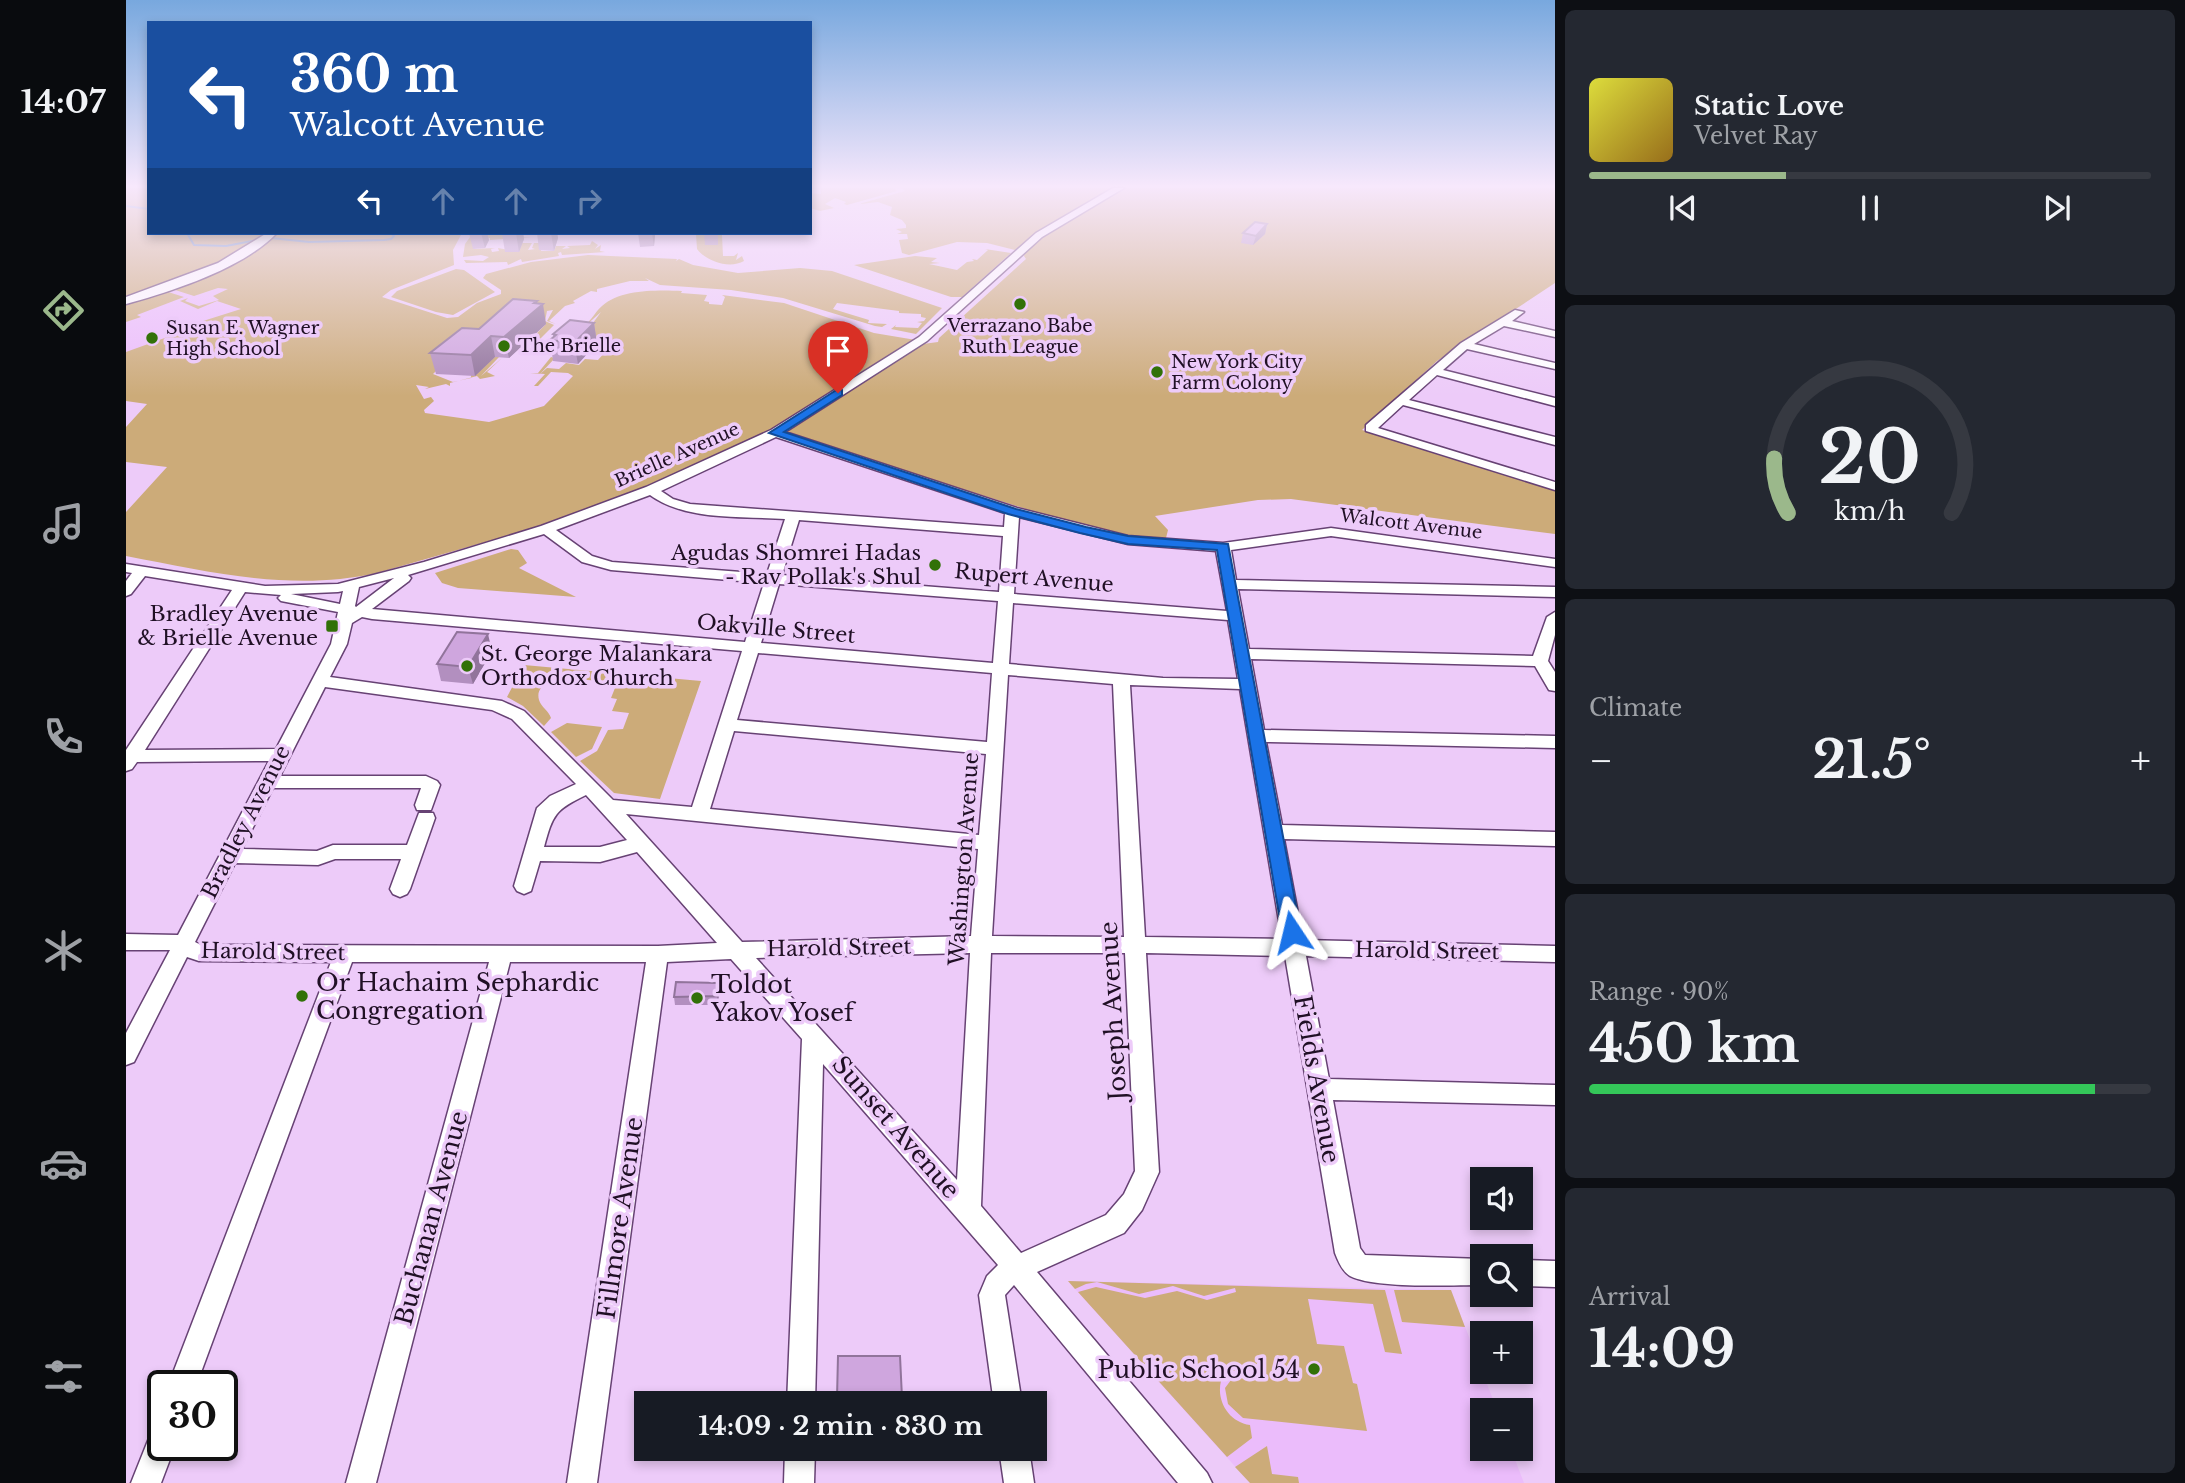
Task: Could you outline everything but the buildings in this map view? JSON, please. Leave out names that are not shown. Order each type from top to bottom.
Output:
[{"type":"street","points":[[126,301],[240,257]]},
{"type":"street","name":"Brielle Avenue","points":[[134,569],[241,587],[296,591],[352,585],[429,565],[546,529],[651,490],[775,433],[923,339],[1013,257]]},
{"type":"street","points":[[1518,312],[1465,345],[1433,371],[1371,430],[1555,486]]},
{"type":"street","points":[[1503,322],[1555,334]]},
{"type":"street","points":[[1465,345],[1555,366]]},
{"type":"street","points":[[1433,371],[1555,402]]},
{"type":"street","points":[[1400,401],[1555,441]]},
{"type":"street","name":"Walcott Avenue","points":[[775,433],[1012,511],[1128,540],[1223,547],[1331,532],[1555,563]]},
{"type":"street","points":[[651,490],[668,502],[689,508],[1010,532]]},
{"type":"street","name":"Washington Avenue","points":[[968,1210],[981,946],[1012,511]]},
{"type":"street","points":[[699,814],[793,516]]},
{"type":"street","name":"Rupert Avenue","points":[[546,529],[582,556],[597,563],[1236,615]]},
{"type":"street","name":"Fields Avenue","points":[[1223,547],[1348,1253],[1356,1265],[1381,1270],[1470,1272]]},
{"type":"street","name":"Brielle Avenue","points":[[241,587],[349,616],[385,589],[429,565]]},
{"type":"street","points":[[126,591],[134,569]]},
{"type":"street","points":[[1230,584],[1555,592]]},
{"type":"street","name":"Bradley Avenue","points":[[126,1055],[340,644],[349,616],[352,585]]},
{"type":"street","points":[[128,759],[241,587]]},
{"type":"street","name":"Oakville Street","points":[[349,616],[1163,683],[1248,684]]},
{"type":"street","points":[[1555,617],[1540,661],[1555,686]]},
{"type":"street","points":[[1243,654],[1540,661]]},
{"type":"street","name":"Joseph Avenue","points":[[1017,1268],[1115,1224],[1133,1202],[1147,1172],[1121,679]]},
{"type":"street","name":"Sunset Avenue","points":[[320,681],[418,692],[509,709],[518,715],[608,806],[638,843],[813,1033],[968,1210],[1197,1483]]},
{"type":"street","points":[[728,724],[994,749]]},
{"type":"street","points":[[1257,736],[1555,742]]},
{"type":"street","points":[[128,759],[281,755]]},
{"type":"street","points":[[268,782],[426,782],[430,785],[425,811],[400,889]]},
{"type":"street","points":[[524,886],[541,821],[548,808],[588,786]]},
{"type":"street","points":[[608,806],[988,843]]},
{"type":"street","points":[[1274,832],[1555,839]]},
{"type":"street","points":[[532,854],[617,854],[638,843]]},
{"type":"street","points":[[229,856],[318,858],[332,852],[413,852]]},
{"type":"street","name":"Harold Street","points":[[126,942],[171,941],[199,953],[658,954],[734,949],[1136,946],[1555,954]]},
{"type":"street","points":[[189,1370],[345,953]]},
{"type":"street","name":"Buchanan Avenue","points":[[361,1483],[502,954]]},
{"type":"street","name":"Fillmore Avenue","points":[[582,1483],[658,954]]},
{"type":"street","points":[[801,1391],[813,1033]]},
{"type":"street","points":[[1319,1089],[1555,1095]]},
{"type":"street","points":[[1006,1391],[992,1295],[1003,1276],[1017,1268]]},
{"type":"street","points":[[1533,1273],[1555,1274]]},
{"type":"street","points":[[146,1483],[154,1461]]},
{"type":"street","points":[[799,1483],[800,1461]]},
{"type":"street","points":[[1016,1461],[1019,1483]]},
{"type":"shaded area","points":[[126,257],[234,257],[219,265],[126,299]]},
{"type":"shaded area","points":[[245,257],[453,257],[454,265],[391,290],[382,297],[447,318],[458,317],[477,303],[501,294],[501,290],[483,278],[486,274],[531,262],[570,257],[679,259],[693,265],[738,273],[800,268],[832,271],[942,308],[916,334],[891,329],[896,325],[895,327],[918,328],[922,323],[917,322],[926,318],[921,317],[921,314],[837,303],[833,309],[869,320],[868,323],[887,324],[882,327],[875,326],[783,298],[731,290],[660,285],[645,278],[649,281],[630,281],[597,289],[597,292],[591,291],[573,301],[575,303],[565,306],[549,321],[556,324],[547,321],[553,310],[547,311],[545,321],[554,325],[534,345],[527,343],[546,324],[438,369],[433,374],[453,382],[459,381],[450,383],[450,386],[446,384],[425,389],[429,387],[416,385],[424,399],[431,397],[434,401],[424,410],[425,413],[489,422],[544,406],[573,376],[551,372],[538,386],[534,386],[545,374],[540,374],[547,368],[559,369],[566,363],[579,365],[585,359],[598,360],[606,351],[600,343],[579,342],[601,312],[583,328],[610,300],[640,292],[682,291],[681,293],[707,295],[704,301],[722,305],[725,297],[722,295],[784,303],[874,333],[916,340],[771,431],[657,482],[549,524],[377,573],[314,581],[251,578],[126,556],[126,512],[167,467],[126,462],[126,427],[147,404],[126,401],[126,352],[241,309],[217,301],[198,309],[180,301],[188,298],[185,301],[199,306],[219,300],[213,296],[228,289],[218,288],[194,296],[172,289],[175,285],[239,262]]},
{"type":"shaded area","points":[[489,257],[552,257],[522,262],[521,259],[508,265],[507,262],[466,263],[464,260],[483,261]]},
{"type":"shaded area","points":[[707,257],[737,257],[736,260],[742,257],[744,261],[732,264],[719,263]]},
{"type":"shaded area","points":[[907,257],[928,257],[937,258],[931,262],[940,263],[929,264],[957,270],[967,262],[974,261],[972,259],[980,257],[1006,257],[962,297],[951,297],[854,265]]},
{"type":"shaded area","points":[[1025,257],[1555,257],[1555,283],[1437,361],[1362,430],[1555,489],[1555,534],[1291,499],[1258,500],[1155,516],[1168,530],[1166,538],[1136,537],[1064,521],[788,434],[788,431],[923,344],[938,342],[939,338],[1026,259]]},
{"type":"shaded area","points":[[456,269],[464,270],[495,292],[453,315],[391,297],[397,291]]},
{"type":"shaded area","name":"Susan E. Wagner High School","points":[[179,286],[204,293],[218,288],[237,290],[260,306],[126,383],[126,305]]},
{"type":"shaded area","points":[[165,291],[184,297],[126,322],[126,305]]},
{"type":"shaded area","points":[[495,357],[499,357],[481,376],[502,358],[487,372],[495,376],[471,378],[471,375]]},
{"type":"shaded area","points":[[551,357],[555,358],[540,374],[530,373],[538,373]]},
{"type":"shaded area","points":[[511,549],[518,550],[527,563],[519,568],[576,597],[458,588],[442,583],[435,573]]},
{"type":"shaded area","points":[[524,665],[701,681],[660,799],[614,793],[580,761],[597,751],[608,730],[623,729],[629,713],[612,711],[617,699],[611,698],[617,683],[569,680],[546,684],[539,691],[541,705],[551,718],[544,726],[523,706],[507,697]]},
{"type":"shaded area","points":[[567,723],[602,727],[592,749],[576,757],[551,732]]},
{"type":"shaded area","name":"Public School 54","points":[[1068,1281],[1451,1290],[1470,1340],[1470,1384],[1487,1384],[1492,1398],[1470,1398],[1470,1461],[1516,1461],[1524,1483],[1250,1483]]},
{"type":"shaded area","points":[[1068,1281],[1385,1290],[1402,1354],[1385,1352],[1373,1304],[1308,1299],[1317,1344],[1344,1346],[1353,1383],[1357,1384],[1367,1431],[1243,1418],[1228,1404],[1225,1388],[1234,1376],[1254,1374],[1253,1370],[1230,1371],[1221,1381],[1222,1403],[1236,1420],[1250,1425],[1252,1438],[1227,1457],[1078,1292],[1096,1287],[1145,1298],[1177,1291],[1207,1300],[1236,1292],[1235,1288],[1204,1296],[1173,1286],[1139,1294],[1097,1282],[1075,1289]]},
{"type":"shaded area","points":[[1394,1290],[1451,1290],[1465,1327],[1402,1322]]},
{"type":"shaded area","points":[[1267,1446],[1272,1474],[1298,1477],[1299,1483],[1250,1483],[1235,1467]]},
{"type":"place","name":"Verrazano Babe Ruth League","points":[[1020,304]]},
{"type":"place","name":"Susan E. Wagner High School","points":[[152,338]]},
{"type":"place","name":"The Brielle","points":[[504,346]]},
{"type":"place","name":"New York City Farm Colony","points":[[1157,372]]},
{"type":"place","name":"Agudas Shomrei Hadas - Rav Pollak's Shul","points":[[935,565]]},
{"type":"place","name":"Bradley Avenue & Brielle Avenue","points":[[332,626]]},
{"type":"place","name":"St. George Malankara Orthodox Church","points":[[467,666]]},
{"type":"place","name":"Or Hachaim Sephardic Congregation","points":[[302,996]]},
{"type":"place","name":"Toldot Yakov Yosef","points":[[697,998]]},
{"type":"place","name":"Public School 54","points":[[1314,1369]]},
{"type":"route","points":[[838,393],[775,433],[1012,511],[1085,531],[1128,540],[1223,547],[1292,932]]}]
